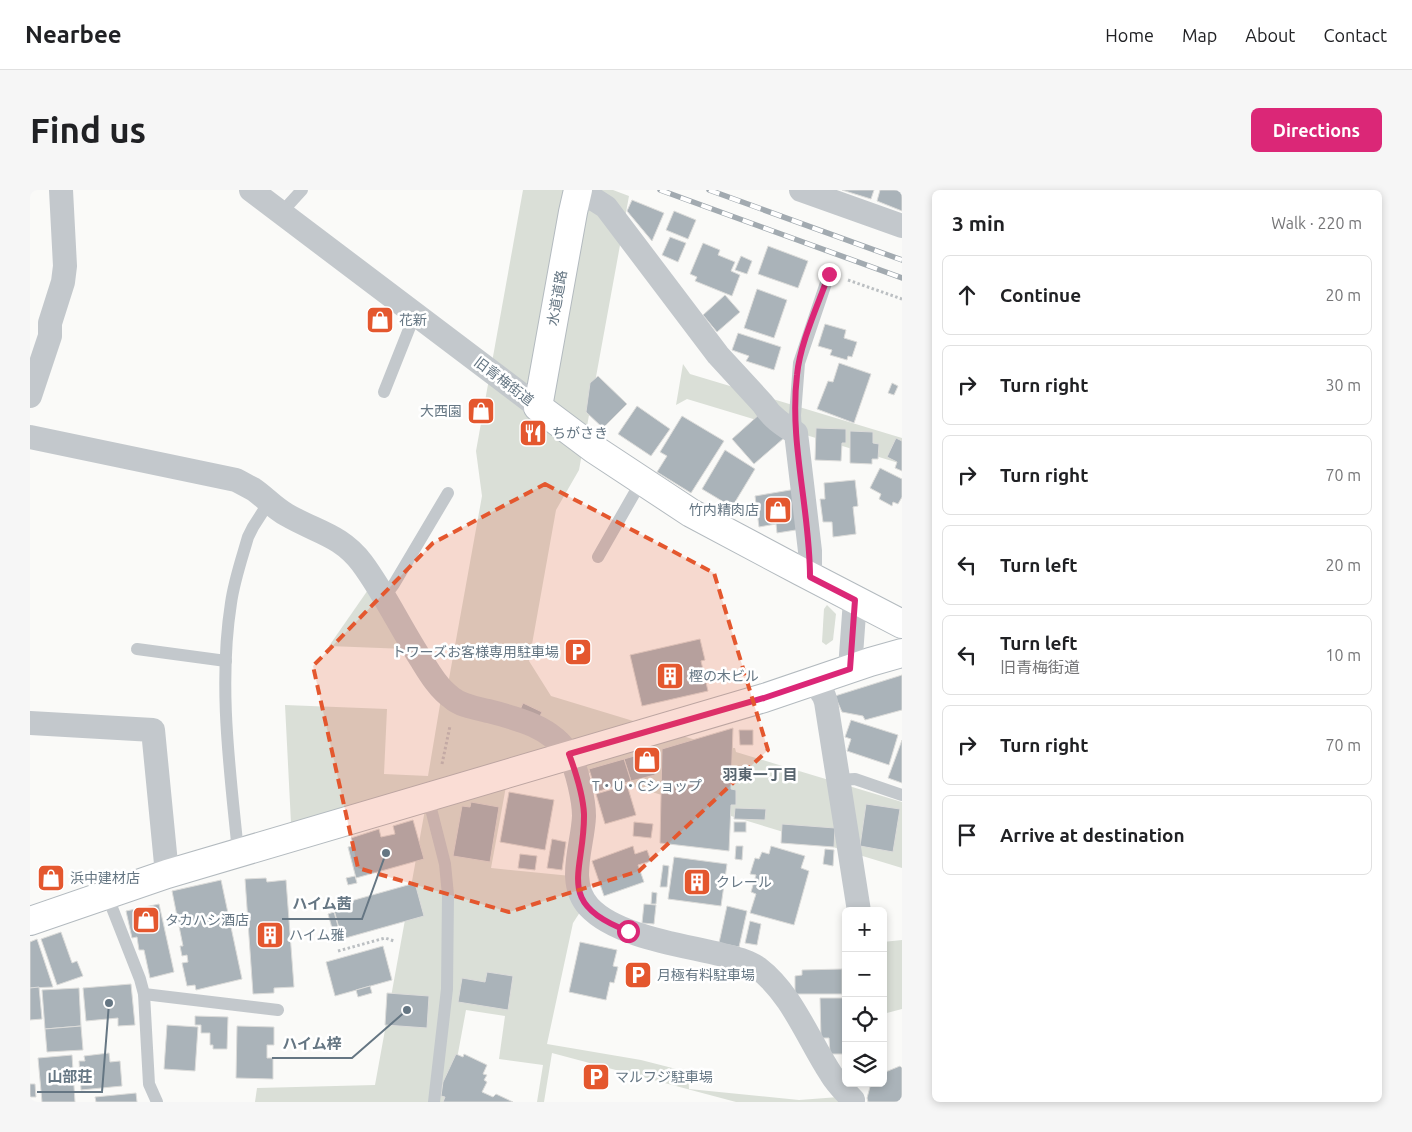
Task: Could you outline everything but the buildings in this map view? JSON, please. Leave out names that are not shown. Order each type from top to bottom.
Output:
[{"type":"street","points":[[30,396],[50,336],[50,323],[63,282],[65,266],[61,190]]},
{"type":"street","name":"旧青梅街道","points":[[251,190],[594,449],[691,512],[810,577],[902,624]]},
{"type":"street","points":[[801,190],[902,226]]},
{"type":"street","points":[[578,192],[606,207],[718,355],[767,410],[777,420],[796,433],[810,551],[810,577]]},
{"type":"street","name":"水道道路","points":[[538,407],[578,192]]},
{"type":"street","points":[[30,437],[236,480],[254,490],[286,515],[338,539],[347,546],[362,562],[436,683],[452,698],[479,709],[513,717],[534,726],[547,733],[569,754],[576,773],[584,813],[577,886],[582,898],[589,907],[602,919],[628,931],[736,959],[756,967],[768,977],[786,999],[831,1075],[854,1095]]},
{"type":"street","points":[[850,669],[855,600]]},
{"type":"street","points":[[30,921],[238,852],[764,698],[902,653]]},
{"type":"street","points":[[814,681],[826,702],[858,907]]},
{"type":"street","points":[[30,723],[153,730],[167,874]]},
{"type":"lane","points":[[281,213],[302,190]]},
{"type":"lane","points":[[796,433],[794,415],[799,363],[829,274]]},
{"type":"lane","points":[[384,392],[415,314]]},
{"type":"lane","points":[[598,557],[642,480]]},
{"type":"lane","points":[[384,597],[394,584],[448,493]]},
{"type":"lane","points":[[238,852],[226,732],[226,660],[231,603],[244,548],[252,526],[269,502]]},
{"type":"lane","points":[[137,649],[226,660]]},
{"type":"lane","points":[[838,780],[854,779],[902,795]]},
{"type":"lane","points":[[428,797],[445,864],[448,895],[448,982],[434,1102]]},
{"type":"lane","points":[[108,895],[134,960],[144,994],[149,1084],[156,1102]]},
{"type":"lane","points":[[144,994],[278,1010]]},
{"type":"path","points":[[829,274],[902,300]]},
{"type":"path","points":[[442,765],[451,722]]},
{"type":"path","points":[[338,951],[385,938],[394,941]]},
{"type":"highlighted area","points":[[545,484],[714,573],[768,750],[639,871],[509,912],[358,868],[313,666],[433,543]]},
{"type":"shaded area","points":[[523,190],[613,190],[629,196],[579,470],[556,510],[529,661],[551,696],[732,751],[735,748],[736,752],[902,802],[902,868],[543,759],[507,781],[491,868],[571,876],[582,909],[573,923],[547,1044],[641,1060],[688,1072],[689,1089],[799,1100],[839,1097],[842,1102],[736,1102],[552,1053],[544,1102],[537,1102],[543,1065],[499,1059],[505,1016],[466,1010],[449,1102],[255,1102],[257,1088],[375,1085],[430,782],[291,823],[285,705],[387,709],[384,774],[428,776],[441,699],[445,701],[482,496],[476,451]]},
{"type":"shaded area","points":[[683,364],[690,374],[902,438],[902,464],[687,399],[676,405]]},
{"type":"shaded area","points":[[370,587],[406,649],[329,646]]},
{"type":"shaded area","points":[[827,605],[836,614],[833,640],[826,645],[822,642],[824,609]]},
{"type":"shaded area","points":[[902,940],[902,1009],[887,1013],[887,952],[887,942]]},
{"type":"railway","points":[[660,190],[902,278]]},
{"type":"railway","points":[[709,190],[902,260]]},
{"type":"place","name":"花新","points":[[380,320]]},
{"type":"place","name":"大西園","points":[[481,411]]},
{"type":"place","name":"ちがさき","points":[[533,433]]},
{"type":"place","name":"竹内精肉店","points":[[778,510]]},
{"type":"place","name":"トワーズお客様専用駐車場","points":[[578,652]]},
{"type":"place","name":"樫の木ビル","points":[[670,676]]},
{"type":"place","name":"T・U・Cショップ","points":[[647,760]]},
{"type":"place","name":"ハイム茜","points":[[386,853]]},
{"type":"place","name":"浜中建材店","points":[[51,878]]},
{"type":"place","name":"クレール","points":[[697,882]]},
{"type":"place","name":"タカハシ酒店","points":[[146,920]]},
{"type":"place","name":"ハイム雅","points":[[270,935]]},
{"type":"place","name":"月極有料駐車場","points":[[638,975]]},
{"type":"place","name":"山部荘","points":[[109,1003]]},
{"type":"place","name":"ハイム梓","points":[[407,1010]]},
{"type":"place","name":"マルフジ駐車場","points":[[596,1077]]},
{"type":"district","name":"羽東一丁目","points":[[760,775]]},
{"type":"route","points":[[628,931],[602,919],[582,898],[577,886],[584,813],[576,773],[569,754],[764,698],[850,669],[855,600],[810,577],[810,551],[794,415],[797,375],[802,350],[829,274]]}]
